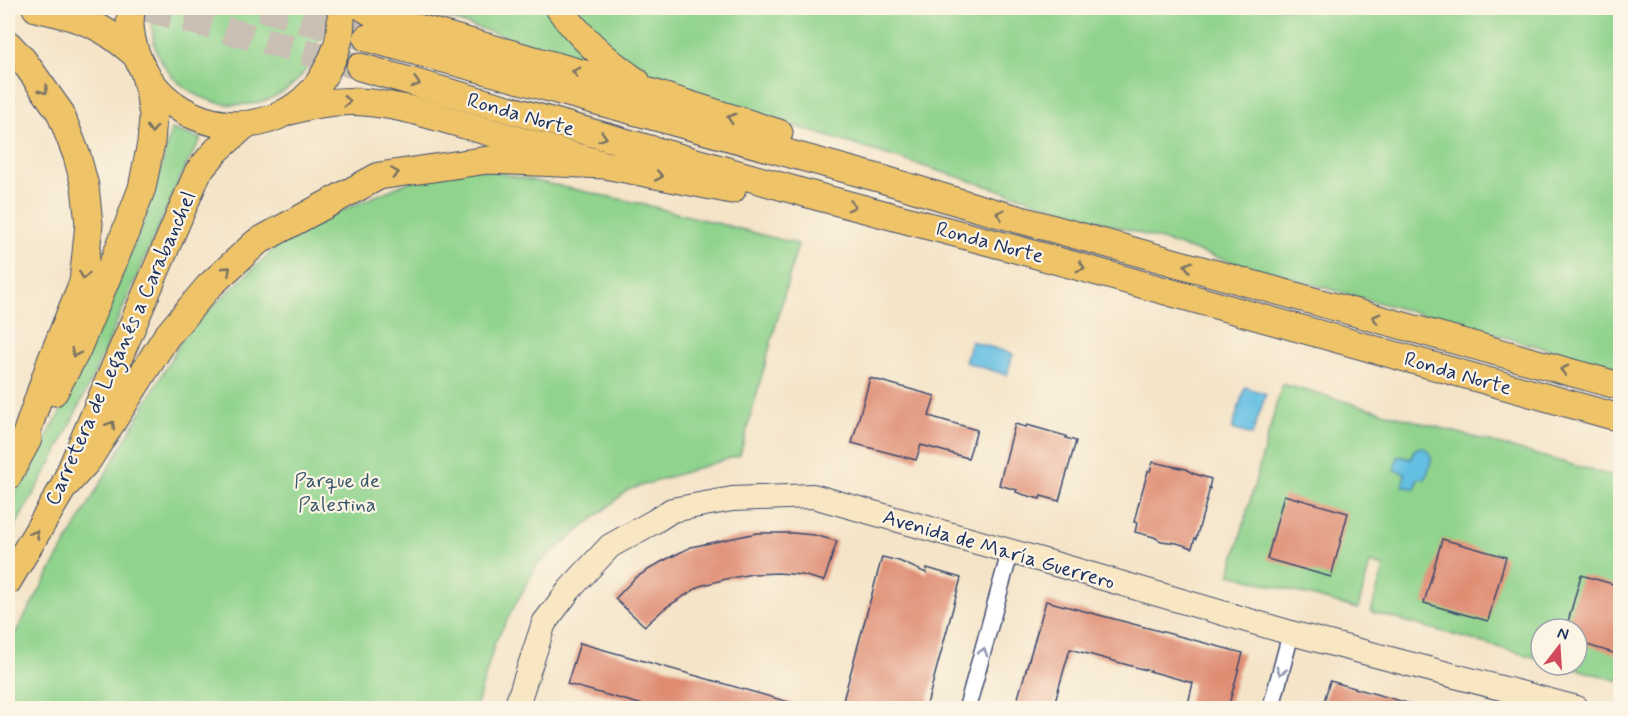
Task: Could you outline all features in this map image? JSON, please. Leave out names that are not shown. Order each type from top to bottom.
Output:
[{"type":"main road","points":[[36,8],[73,17],[100,29],[122,43],[158,91],[176,107],[198,118],[220,124],[244,125],[265,121],[290,111],[327,102],[354,100],[385,103],[605,165],[766,196],[819,197]]},
{"type":"main road","name":"Carretera de Leganés a Carabanchel","points":[[13,465],[76,352],[142,188],[151,143],[153,116],[150,96],[130,25],[132,8]]},
{"type":"main road","points":[[290,111],[317,86],[329,66],[337,49],[342,26],[341,8]]},
{"type":"main road","points":[[364,8],[374,14],[404,24],[653,93],[755,125],[832,153],[882,179]]},
{"type":"main road","points":[[559,8],[594,50],[653,93]]},
{"type":"main road","name":"Ronda Norte","points":[[367,38],[882,179],[978,208],[1620,386]]},
{"type":"main road","points":[[8,44],[23,60],[60,112],[77,156],[85,186],[89,224],[83,282],[13,465]]},
{"type":"main road","name":"Ronda Norte","points":[[360,67],[819,197],[1008,247],[1620,418]]},
{"type":"main road","name":"Carretera de Leganés a Carabanchel","points":[[8,581],[63,488],[198,172],[217,150],[244,125]]},
{"type":"main road","points":[[63,488],[88,460],[166,337],[208,288],[257,242],[379,176],[489,160],[605,165]]},
{"type":"street","name":"Avenida de María Guerrero","points":[[516,708],[544,623],[570,589],[610,546],[672,510],[732,499],[813,496],[1291,633],[1577,708]]},
{"type":"street","points":[[967,708],[1010,552]]},
{"type":"street","points":[[1271,708],[1291,633]]},
{"type":"green space","points":[[153,8],[321,8],[322,25],[315,52],[302,75],[284,91],[262,101],[239,105],[216,102],[194,93],[174,78],[159,57],[153,39]]},
{"type":"green space","points":[[414,8],[1620,8],[1620,368],[1235,263]]},
{"type":"green space","points":[[171,129],[201,139],[183,171],[95,372],[56,454],[8,539],[8,505],[59,415],[115,291],[144,221]]},
{"type":"green space","name":"Parque de Palestina","points":[[453,163],[638,203],[798,244],[740,455],[628,490],[537,565],[495,642],[476,708],[8,708],[8,646],[188,329],[294,231]]},
{"type":"green space","points":[[1282,384],[1620,478],[1620,681],[1589,672],[1589,617],[1529,617],[1529,656],[1371,612],[1384,567],[1370,563],[1358,609],[1230,574]]},
{"type":"water","points":[[971,341],[1013,354],[1007,375],[965,362]]},
{"type":"water","points":[[1245,387],[1266,394],[1252,435],[1232,429]]},
{"type":"water","points":[[1420,447],[1426,449],[1431,456],[1425,479],[1418,478],[1415,489],[1403,486],[1405,473],[1394,470],[1398,456],[1411,459],[1414,450]]},
{"type":"building","points":[[870,378],[935,396],[929,416],[977,430],[968,458],[921,445],[916,460],[852,443]]},
{"type":"building","points":[[1015,424],[1026,427],[1027,425],[1076,441],[1059,501],[1041,496],[1040,499],[999,485]]},
{"type":"building","points":[[1153,462],[1186,469],[1211,479],[1192,548],[1135,532],[1137,523],[1134,522],[1138,506],[1148,471]]},
{"type":"building","points":[[1284,495],[1348,513],[1331,577],[1267,559]]},
{"type":"building","points":[[757,533],[814,535],[837,541],[824,581],[802,575],[778,573],[752,574],[726,579],[700,586],[665,608],[645,626],[615,599],[635,578],[691,547]]},
{"type":"building","points":[[1442,539],[1506,557],[1488,621],[1424,603]]},
{"type":"building","points":[[882,557],[899,561],[926,573],[927,568],[961,578],[926,708],[841,708]]},
{"type":"building","points":[[1581,575],[1620,586],[1620,655],[1589,646],[1589,617],[1569,617]]},
{"type":"building","points":[[1046,601],[1243,653],[1228,708],[1187,708],[1193,683],[1070,649],[1053,708],[1015,708]]},
{"type":"building","points":[[580,643],[796,704],[796,708],[654,708],[567,684]]},
{"type":"building","points":[[1330,681],[1411,704],[1411,708],[1322,708]]},
{"type":"tunnel","points":[[146,8],[353,65]]},
{"type":"tunnel","points":[[261,8],[363,37]]}]
